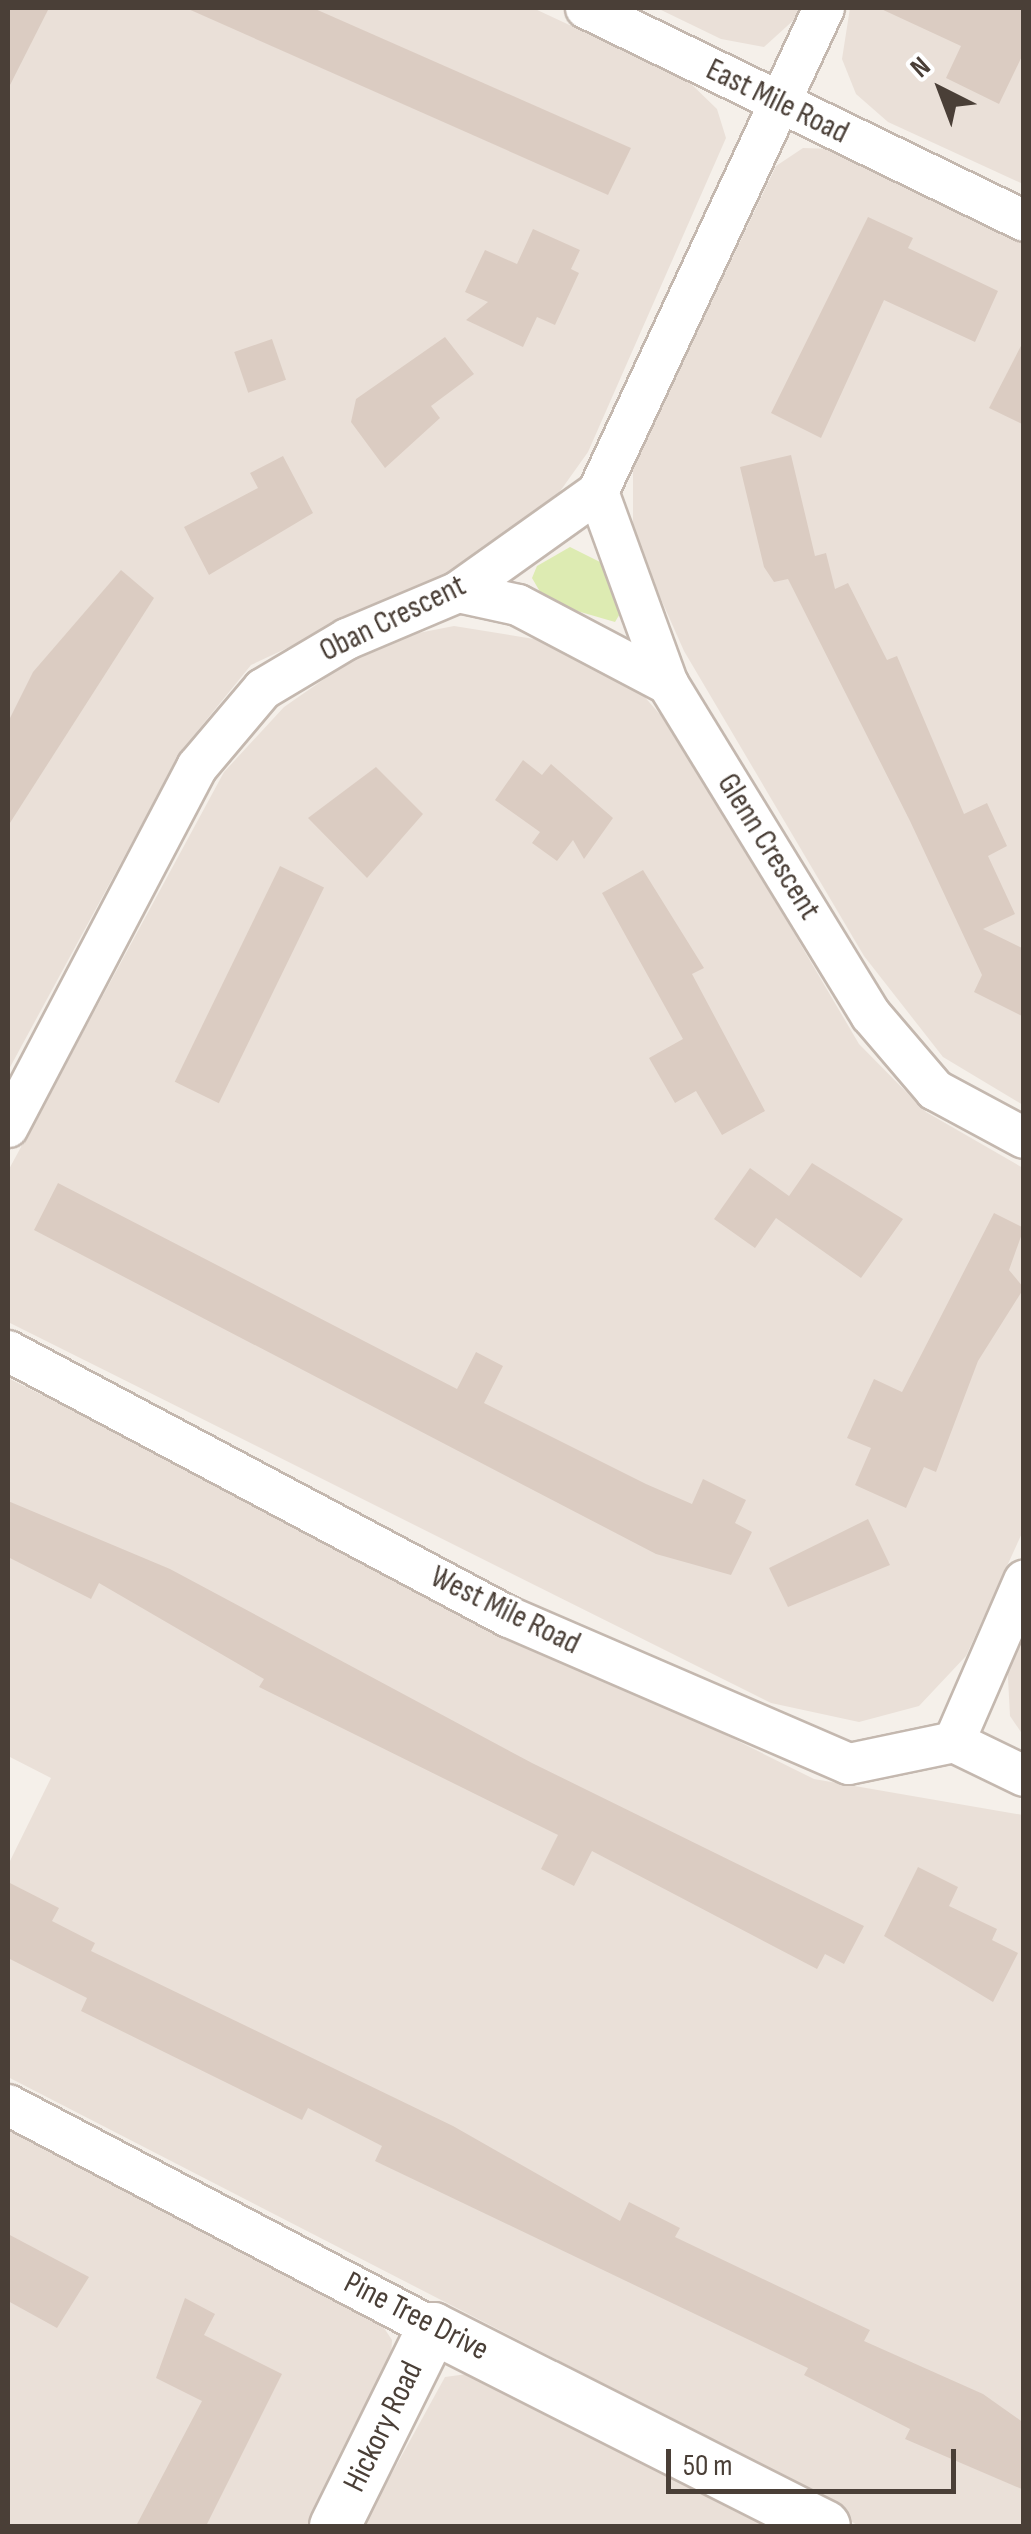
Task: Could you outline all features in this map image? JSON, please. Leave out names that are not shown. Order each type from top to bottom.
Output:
[{"type":"street","name":"East Mile Road","points":[[586,8],[1024,221]]},
{"type":"street","name":"Oban Crescent","points":[[8,1127],[198,767],[252,702],[346,639],[458,592],[598,492],[824,8]]},
{"type":"street","name":"Glenn Crescent","points":[[598,492],[668,684],[871,1015],[935,1090],[1024,1138]]},
{"type":"street","points":[[458,592],[518,606],[668,684]]},
{"type":"street","name":"West Mile Road","points":[[8,1351],[509,1618],[849,1764],[954,1742]]},
{"type":"street","points":[[1024,1581],[954,1742],[1024,1776]]},
{"type":"street","name":"Pine Tree Drive","points":[[8,2105],[433,2328],[825,2526]]},
{"type":"street","name":"Hickory Road","points":[[335,2526],[433,2328]]},
{"type":"shaded area","points":[[8,8],[533,8],[687,80],[717,109],[726,138],[588,452],[546,511],[451,572],[251,665],[182,750],[8,1071]]},
{"type":"shaded area","points":[[657,8],[807,8],[764,47],[721,39]]},
{"type":"shaded area","points":[[850,8],[1023,8],[1023,184],[888,122],[856,94],[842,59]]},
{"type":"shaded area","points":[[803,148],[835,149],[1023,238],[1023,1105],[943,1057],[864,956],[684,651],[633,536],[633,467],[776,166]]},
{"type":"shaded area","points":[[454,626],[534,639],[636,687],[677,734],[859,1044],[926,1112],[1023,1168],[1023,1531],[966,1656],[919,1706],[859,1722],[771,1703],[8,1322],[8,1171],[224,772],[284,707],[343,666],[403,636]]},
{"type":"shaded area","points":[[8,1378],[814,1779],[1023,1815],[1023,2526],[859,2526],[711,2439],[8,2077],[8,1865],[51,1778],[8,1756]]},
{"type":"shaded area","points":[[1023,1625],[1023,1735],[1010,1716],[1007,1659]]},
{"type":"shaded area","points":[[8,2127],[376,2316],[392,2340],[390,2374],[312,2526],[8,2526]]},
{"type":"shaded area","points":[[482,2372],[650,2459],[768,2526],[363,2526],[445,2377]]},
{"type":"green space","points":[[570,547],[604,564],[621,612],[615,622],[546,602],[532,578],[537,566]]},
{"type":"building","points":[[8,8],[49,8],[8,89]]},
{"type":"building","points":[[186,8],[313,8],[631,148],[608,195]]},
{"type":"building","points":[[879,8],[1024,8],[1024,52],[999,104],[946,78],[961,46]]},
{"type":"building","points":[[868,217],[913,238],[908,248],[998,291],[975,342],[884,300],[821,438],[771,413]]},
{"type":"building","points":[[533,229],[580,250],[571,269],[579,273],[555,325],[537,317],[523,347],[466,320],[488,302],[465,292],[485,250],[517,264]]},
{"type":"building","points":[[445,337],[474,374],[431,406],[440,418],[385,468],[351,422],[356,399]]},
{"type":"building","points":[[272,339],[286,380],[248,393],[234,352]]},
{"type":"building","points":[[1024,340],[1024,425],[989,408]]},
{"type":"building","points":[[791,455],[815,556],[826,553],[835,589],[848,583],[887,660],[897,656],[964,814],[987,803],[1007,846],[988,856],[1015,914],[983,929],[1024,949],[1024,1017],[974,992],[982,975],[910,821],[788,579],[774,582],[764,567],[740,467]]},
{"type":"building","points":[[283,456],[313,513],[209,575],[184,527],[258,488],[250,473]]},
{"type":"building","points":[[121,570],[154,598],[8,826],[8,722],[33,672]]},
{"type":"building","points":[[523,760],[542,775],[551,764],[613,818],[584,859],[573,840],[557,861],[532,843],[540,832],[495,800]]},
{"type":"building","points":[[376,767],[423,814],[367,878],[308,818]]},
{"type":"building","points":[[280,866],[324,887],[219,1103],[175,1082]]},
{"type":"building","points":[[643,870],[704,968],[692,974],[765,1111],[722,1135],[696,1091],[675,1103],[649,1058],[683,1039],[602,893]]},
{"type":"building","points":[[812,1163],[903,1219],[861,1278],[776,1218],[755,1248],[714,1219],[750,1168],[789,1196]]},
{"type":"building","points":[[58,1183],[457,1389],[476,1352],[503,1366],[484,1403],[646,1484],[692,1504],[703,1479],[746,1500],[735,1523],[752,1532],[731,1575],[656,1554],[34,1230]]},
{"type":"building","points":[[994,1213],[1024,1228],[1009,1270],[1024,1288],[978,1361],[936,1472],[924,1467],[906,1508],[855,1485],[871,1448],[847,1438],[874,1379],[902,1392]]},
{"type":"building","points":[[8,1501],[170,1569],[532,1763],[864,1926],[844,1964],[825,1954],[817,1969],[592,1851],[574,1886],[541,1869],[558,1835],[259,1687],[264,1679],[99,1583],[91,1599],[8,1557]]},
{"type":"building","points":[[868,1519],[890,1565],[788,1607],[769,1568]]},
{"type":"building","points":[[918,1867],[958,1887],[949,1906],[997,1929],[992,1940],[1018,1953],[993,2002],[884,1936]]},
{"type":"building","points":[[8,1882],[59,1908],[52,1921],[95,1943],[91,1951],[453,2126],[620,2221],[629,2202],[680,2228],[675,2237],[870,2330],[864,2341],[983,2394],[1024,2423],[1024,2490],[905,2439],[910,2429],[804,2375],[808,2368],[375,2161],[382,2146],[308,2108],[302,2120],[81,2011],[87,1998],[8,1958]]},
{"type":"building","points":[[8,2234],[89,2277],[57,2328],[8,2301]]},
{"type":"building","points":[[185,2298],[215,2314],[204,2335],[282,2374],[206,2526],[136,2526],[202,2401],[156,2378]]}]
